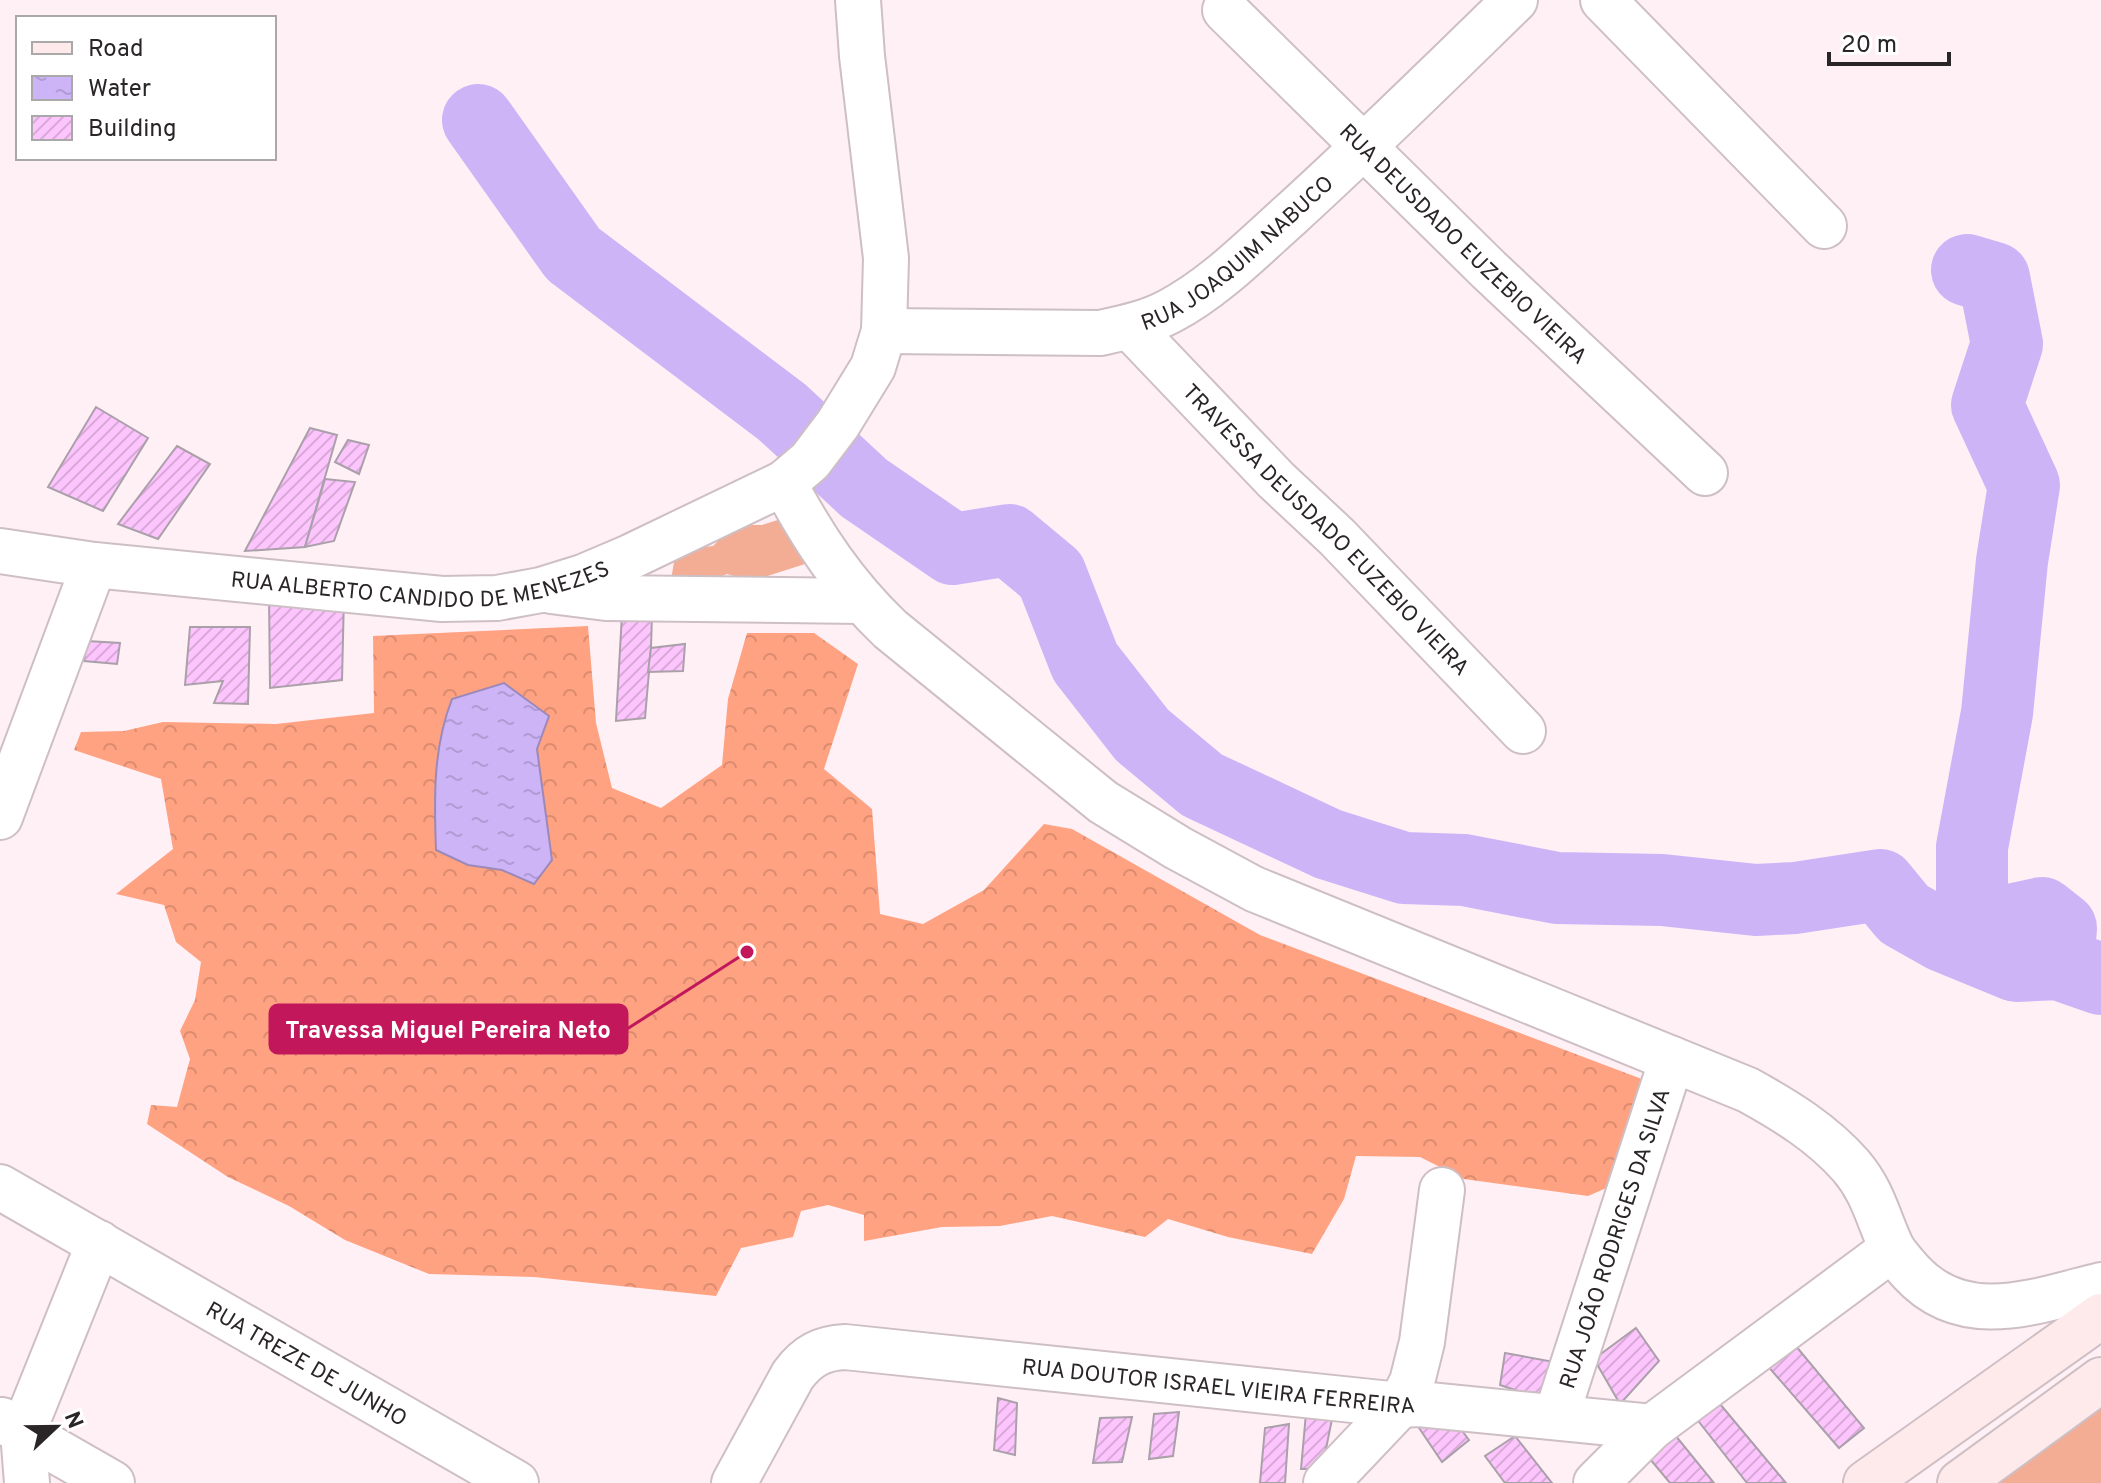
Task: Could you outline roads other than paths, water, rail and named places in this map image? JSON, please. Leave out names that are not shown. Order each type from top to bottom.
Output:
[{"type":"main road","points":[[1866,1483],[2101,1316]]},
{"type":"main road","points":[[1960,1483],[2101,1380]]},
{"type":"street","points":[[858,0],[886,258],[879,349],[838,424],[797,472],[821,547],[861,601],[890,629],[1103,802],[1178,848],[1254,889],[1748,1090],[1792,1114],[1852,1167],[1868,1191],[1892,1249],[1920,1282],[1941,1296],[1966,1306],[1994,1308],[2101,1285]]},
{"type":"street","name":"RUA JOAQUIM NABUCO","points":[[879,349],[1100,333],[1130,327],[1170,312],[1245,256],[1365,147],[1515,0]]},
{"type":"street","points":[[1603,0],[1824,226]]},
{"type":"street","name":"RUA DEUSDADO EUZEBIO VIEIRA","points":[[1225,10],[1489,270],[1705,473]]},
{"type":"street","name":"TRAVESSA DEUSDADO EUZEBIO VIEIRA","points":[[1130,327],[1523,731]]},
{"type":"street","name":"RUA ALBERTO CANDIDO DE MENEZES","points":[[1,549],[94,565],[442,599],[497,598],[541,590],[583,577],[630,557],[797,472]]},
{"type":"street","points":[[0,817],[94,565]]},
{"type":"street","points":[[541,590],[606,598],[861,601]]},
{"type":"street","name":"RUA JOÃO RODRIGES DA SILVA","points":[[1556,1417],[1672,1059]]},
{"type":"street","name":"RUA TREZE DE JUNHO","points":[[0,1187],[516,1483]]},
{"type":"street","points":[[1326,1483],[1400,1405],[1412,1382],[1422,1342],[1442,1190]]},
{"type":"street","points":[[27,1483],[11,1425],[99,1243]]},
{"type":"street","points":[[1596,1483],[1652,1427],[1892,1249]]},
{"type":"street","name":"RUA DOUTOR ISRAEL VIEIRA FERREIRA","points":[[734,1483],[803,1362],[829,1348],[845,1347],[1400,1405],[1419,1404],[1652,1427]]},
{"type":"street","points":[[11,1425],[112,1483]]},
{"type":"water","points":[[504,683],[549,716],[537,749],[552,860],[534,884],[502,870],[468,865],[436,850],[438,754],[452,699]]},
{"type":"waterway","points":[[478,120],[573,254],[782,412],[864,488],[953,549],[1009,540],[1051,575],[1085,662],[1142,735],[1202,785],[1328,844],[1404,868],[1464,870],[1557,888],[1662,890],[1756,900],[1795,898],[1880,885],[1904,914],[1943,936],[2016,966],[2058,964],[2101,979]]},
{"type":"waterway","points":[[1967,270],[1994,278],[2007,344],[1987,405],[2024,485],[2012,561],[1997,713],[1972,847],[1972,906],[2001,922],[2042,913],[2061,928],[2058,964]]},
{"type":"place","name":"Travessa Miguel Pereira Neto","points":[[747,952]]}]
